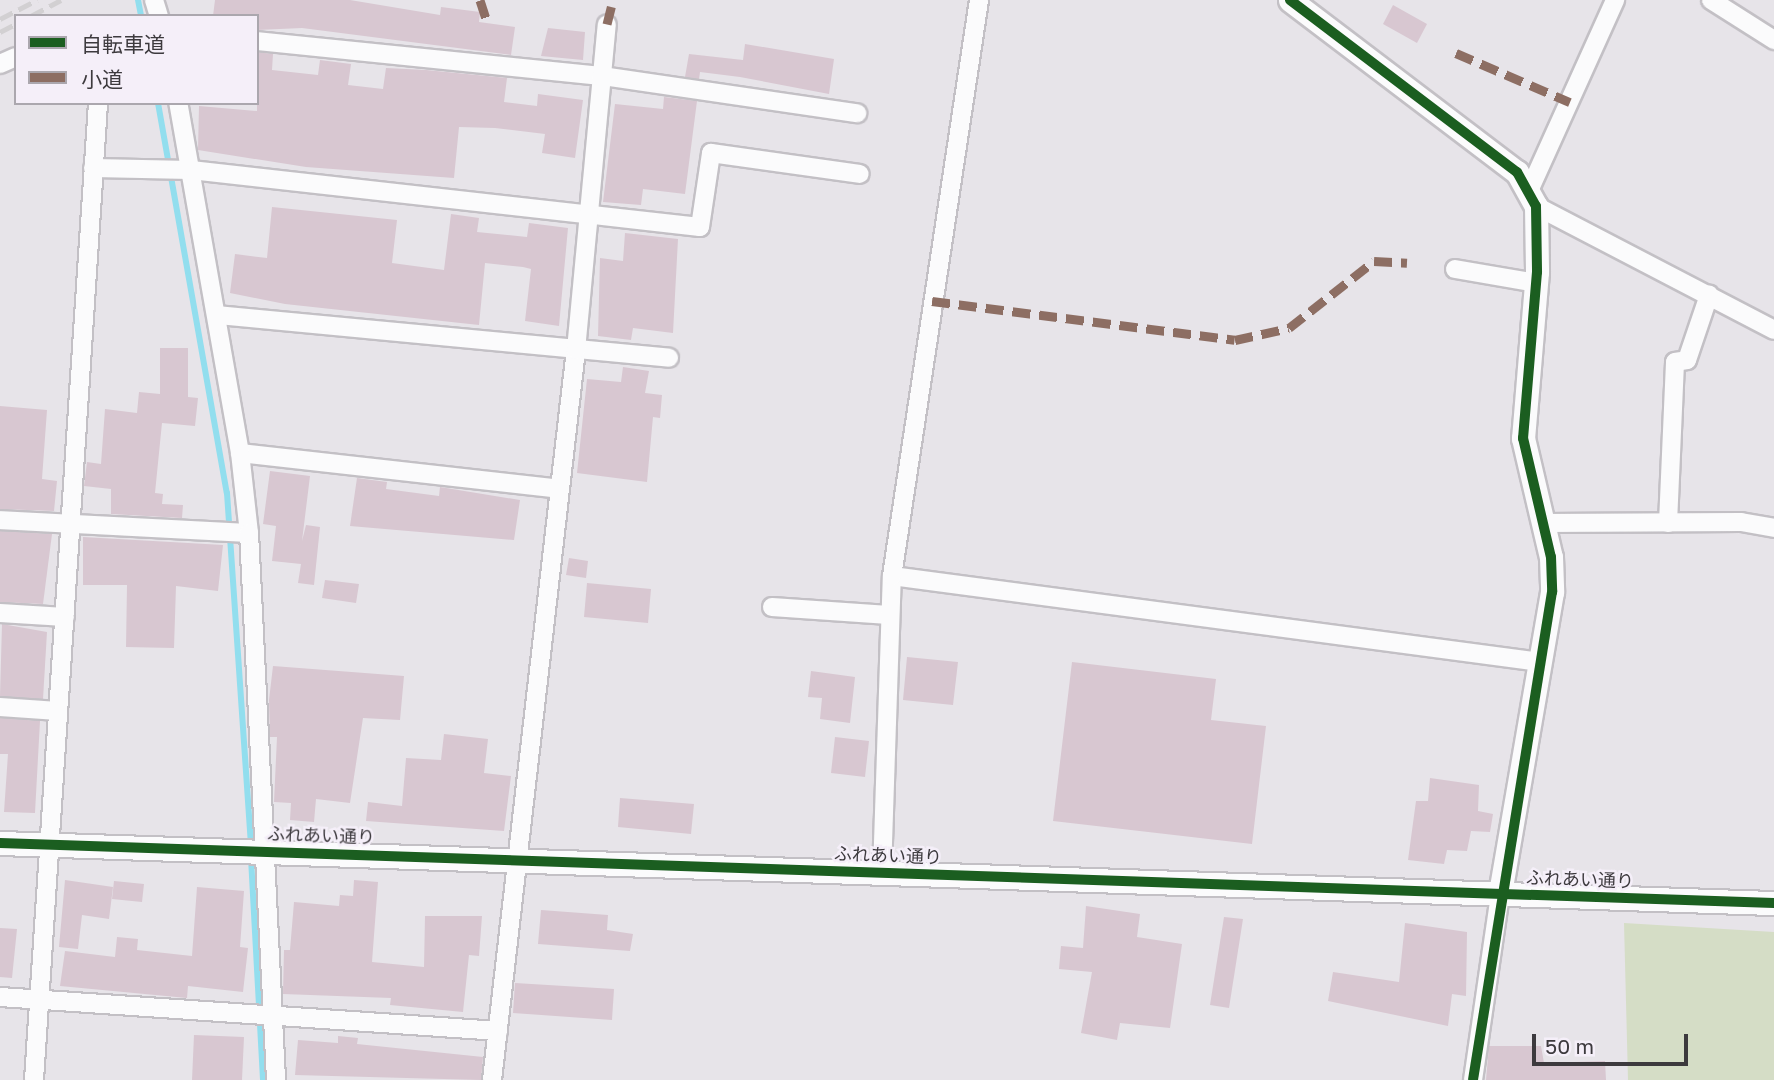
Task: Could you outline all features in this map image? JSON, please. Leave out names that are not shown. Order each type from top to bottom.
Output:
[{"type":"street","points":[[882,873],[892,576],[979,0]]},
{"type":"street","points":[[1290,0],[1517,172],[1532,199],[1774,330]]},
{"type":"street","points":[[1473,1080],[1500,894],[1552,592],[1543,523],[1523,438],[1536,283],[1532,199],[1615,0]]},
{"type":"street","points":[[1710,0],[1774,40]]},
{"type":"street","points":[[492,1080],[576,350],[607,24]]},
{"type":"street","points":[[259,41],[602,76],[857,113]]},
{"type":"street","points":[[34,1080],[98,105]]},
{"type":"street","points":[[178,105],[240,453],[248,533],[276,1080]]},
{"type":"street","points":[[93,168],[191,170],[588,211],[700,227],[711,153],[860,174]]},
{"type":"street","points":[[1455,270],[1536,283]]},
{"type":"street","points":[[1668,523],[1675,362],[1686,360],[1709,295]]},
{"type":"street","points":[[217,315],[669,358]]},
{"type":"street","points":[[240,453],[559,489]]},
{"type":"street","points":[[0,520],[248,533]]},
{"type":"street","points":[[1543,523],[1668,523],[1774,528]]},
{"type":"street","points":[[892,576],[1540,663]]},
{"type":"street","points":[[772,607],[890,615]]},
{"type":"street","points":[[0,613],[65,617]]},
{"type":"street","points":[[0,707],[58,711]]},
{"type":"street","name":"ふれあい通り","points":[[0,843],[1774,903]]},
{"type":"street","points":[[0,997],[498,1031]]},
{"type":"green space","points":[[1624,923],[1774,932],[1774,1080],[1628,1080]]},
{"type":"building","points":[[215,0],[350,0],[440,15],[441,7],[480,12],[479,22],[515,27],[511,55],[302,28],[259,30],[259,14],[213,14]]},
{"type":"building","points":[[1393,5],[1427,24],[1417,43],[1383,24]]},
{"type":"building","points":[[548,28],[585,32],[583,60],[541,56]]},
{"type":"building","points":[[745,44],[834,59],[829,94],[700,72],[699,79],[685,77],[689,54],[743,60]]},
{"type":"building","points":[[259,52],[273,54],[272,70],[318,75],[320,60],[351,64],[348,85],[383,89],[386,68],[426,70],[507,78],[504,102],[537,106],[538,94],[583,100],[575,158],[542,153],[545,134],[459,127],[454,178],[306,167],[198,150],[199,106],[257,111]]},
{"type":"building","points":[[664,97],[697,101],[685,194],[643,189],[641,205],[603,202],[615,104],[663,109]]},
{"type":"building","points":[[272,207],[397,220],[392,263],[444,270],[451,214],[479,218],[477,232],[527,237],[529,223],[568,228],[559,326],[525,321],[531,269],[485,263],[479,325],[285,304],[230,293],[235,254],[267,258]]},
{"type":"building","points":[[625,233],[678,239],[673,333],[633,328],[631,340],[598,336],[600,258],[623,261]]},
{"type":"building","points":[[160,348],[188,348],[188,397],[198,398],[195,426],[162,423],[155,493],[163,494],[162,504],[183,505],[182,518],[111,514],[111,489],[84,486],[87,462],[101,464],[105,409],[137,413],[139,392],[160,394]]},
{"type":"building","points":[[623,367],[649,371],[645,393],[662,395],[660,418],[653,417],[647,482],[577,473],[587,379],[621,382]]},
{"type":"building","points":[[0,406],[47,410],[42,479],[57,481],[54,511],[0,509]]},
{"type":"building","points":[[270,471],[310,476],[302,541],[306,525],[320,527],[314,585],[298,583],[301,564],[272,561],[276,526],[263,524]]},
{"type":"building","points":[[357,478],[387,482],[386,489],[439,496],[440,487],[520,500],[514,540],[350,526]]},
{"type":"building","points":[[0,531],[52,534],[43,604],[0,602]]},
{"type":"building","points":[[83,537],[223,545],[218,591],[176,586],[174,648],[126,647],[127,585],[83,585]]},
{"type":"building","points":[[569,558],[588,561],[586,578],[566,575]]},
{"type":"building","points":[[325,580],[359,584],[356,603],[322,598]]},
{"type":"building","points":[[587,583],[651,589],[648,623],[584,617]]},
{"type":"building","points":[[2,624],[47,632],[43,699],[0,696]]},
{"type":"building","points":[[907,657],[958,662],[953,705],[903,700]]},
{"type":"building","points":[[1072,662],[1216,679],[1211,720],[1266,726],[1252,844],[1053,821]]},
{"type":"building","points":[[273,666],[404,676],[400,720],[363,718],[350,803],[316,799],[314,822],[290,820],[291,803],[274,802],[277,737],[270,737],[269,700]]},
{"type":"building","points":[[811,671],[855,677],[850,723],[820,719],[822,698],[808,697]]},
{"type":"building","points":[[0,718],[40,721],[35,813],[4,812],[8,754],[0,754]]},
{"type":"building","points":[[444,734],[488,739],[484,773],[511,776],[504,831],[366,821],[368,802],[402,806],[406,758],[441,760]]},
{"type":"building","points":[[835,737],[869,741],[865,777],[831,773]]},
{"type":"building","points":[[1430,778],[1479,785],[1478,811],[1493,814],[1490,832],[1471,831],[1467,851],[1447,850],[1444,864],[1408,860],[1416,801],[1428,801]]},
{"type":"building","points":[[620,798],[694,804],[691,834],[618,827]]},
{"type":"building","points":[[65,880],[113,887],[109,919],[82,915],[78,949],[59,947]]},
{"type":"building","points":[[354,880],[378,882],[372,962],[424,967],[425,916],[482,916],[479,956],[469,955],[463,1012],[390,1005],[391,998],[283,994],[284,950],[290,950],[294,902],[339,906],[340,895],[353,896]]},
{"type":"building","points":[[114,881],[144,884],[142,902],[112,899]]},
{"type":"building","points":[[197,887],[244,891],[240,947],[248,948],[243,992],[188,986],[187,998],[60,986],[65,951],[115,957],[117,937],[138,939],[137,950],[192,956]]},
{"type":"building","points":[[1086,906],[1140,914],[1137,937],[1182,944],[1170,1028],[1120,1023],[1117,1040],[1081,1033],[1092,972],[1059,969],[1061,946],[1083,948]]},
{"type":"building","points":[[541,910],[608,915],[607,930],[633,934],[630,951],[538,944]]},
{"type":"building","points":[[1224,917],[1243,919],[1229,1008],[1210,1005]]},
{"type":"building","points":[[1405,923],[1467,932],[1466,996],[1452,994],[1448,1026],[1328,1001],[1333,972],[1399,982]]},
{"type":"building","points":[[0,928],[17,929],[12,978],[0,977]]},
{"type":"building","points":[[515,983],[614,989],[612,1020],[513,1013]]},
{"type":"building","points":[[194,1035],[244,1037],[242,1080],[192,1080]]},
{"type":"building","points":[[338,1036],[358,1038],[357,1044],[483,1057],[481,1080],[295,1075],[298,1040],[338,1043]]},
{"type":"building","points":[[1489,1046],[1541,1046],[1544,1063],[1605,1061],[1606,1080],[1486,1080]]},
{"type":"waterway","points":[[138,0],[141,14]]},
{"type":"waterway","points":[[158,105],[227,493],[251,847]]},
{"type":"waterway","points":[[251,858],[263,1080]]},
{"type":"railway","points":[[0,19],[37,0]]},
{"type":"railway","points":[[35,14],[61,0]]},
{"type":"railway","points":[[0,32],[14,25]]},
{"type":"marked path","points":[[480,0],[486,18]]},
{"type":"marked path","points":[[607,24],[613,0]]},
{"type":"marked path","points":[[1456,53],[1570,102]]},
{"type":"marked path","points":[[932,301],[1235,340],[1289,328],[1374,261],[1407,263]]},
{"type":"cycle path","points":[[1290,0],[1517,172],[1536,206],[1537,272],[1523,438],[1551,557],[1552,592],[1473,1080]]},
{"type":"cycle path","points":[[0,843],[1774,903]]}]
